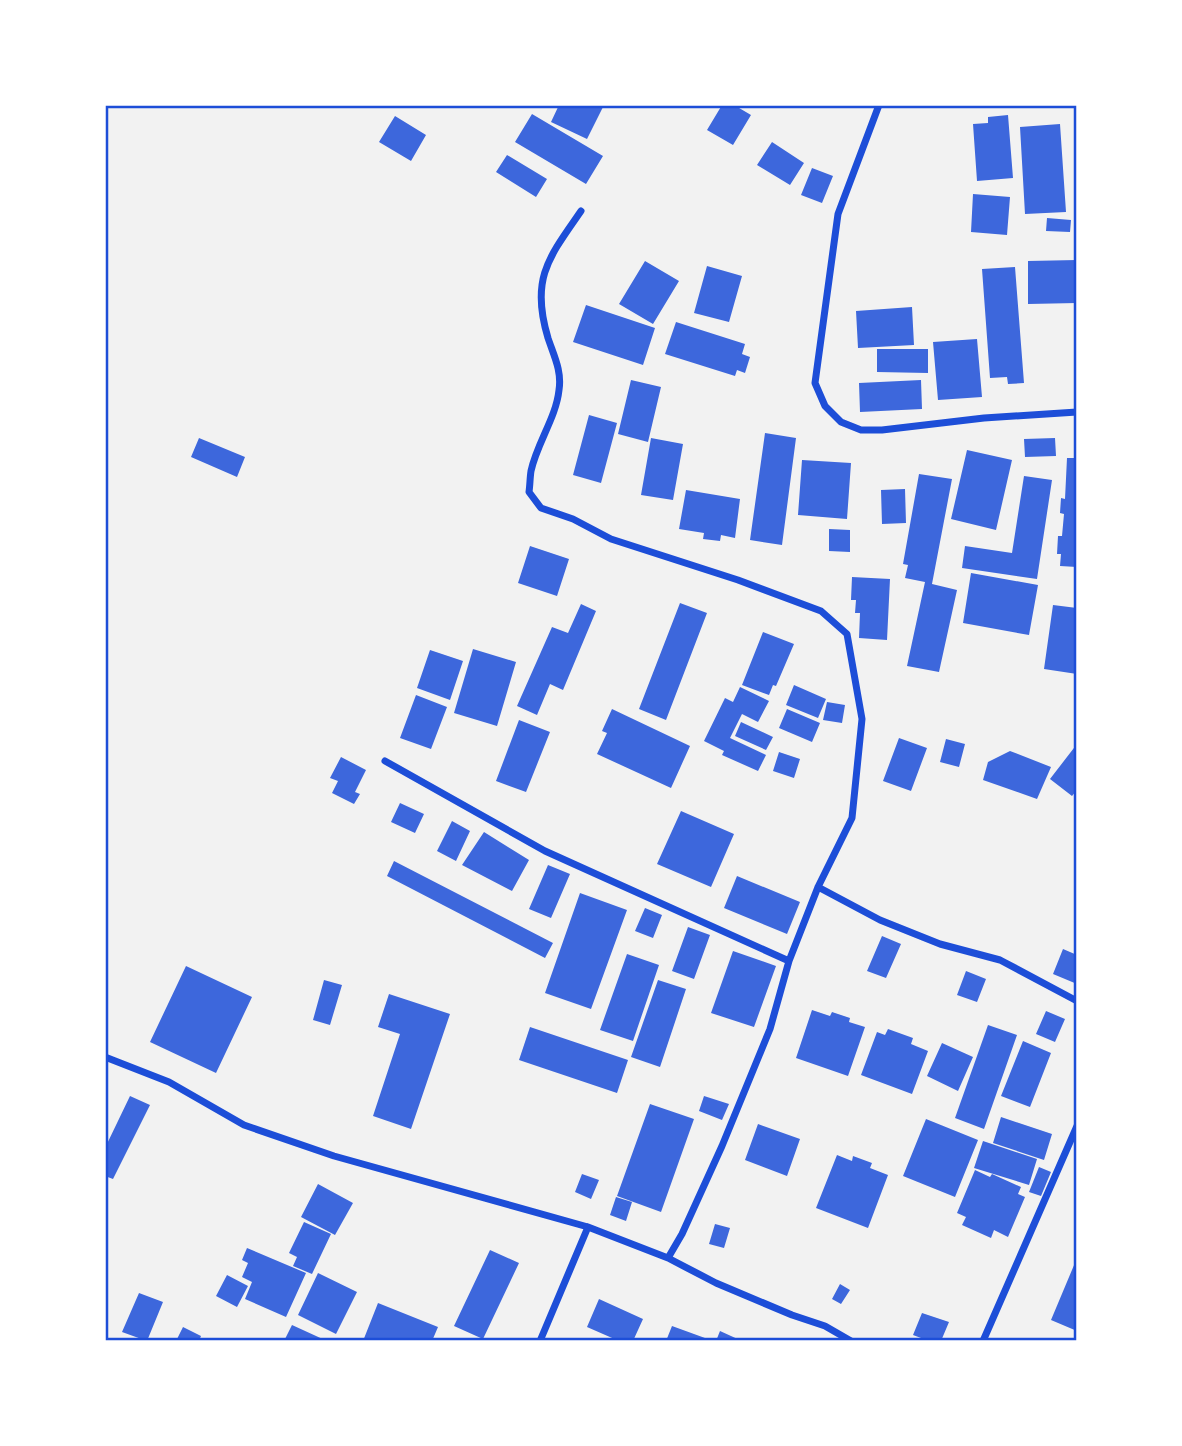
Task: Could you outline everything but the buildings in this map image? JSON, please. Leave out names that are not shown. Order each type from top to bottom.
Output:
[{"type":"street","points":[[879,105],[838,214],[815,383],[825,406],[841,422],[861,430],[1077,412]]},
{"type":"street","points":[[581,211],[551,254],[542,288],[541,317],[560,373],[557,402],[531,470],[529,492],[541,508],[573,519],[611,539],[738,580],[821,611],[847,634],[862,719],[852,818],[818,887],[789,961],[770,1029],[722,1146],[682,1234],[667,1258]]},
{"type":"street","points":[[385,761],[545,851],[789,961]]},
{"type":"street","points":[[818,887],[880,920],[940,944],[1000,960],[1077,1001]]},
{"type":"street","points":[[105,1057],[169,1082],[244,1125],[334,1156],[588,1227],[667,1258],[716,1283],[825,1326],[851,1341]]},
{"type":"street","points":[[983,1341],[1077,1126]]},
{"type":"street","points":[[540,1341],[588,1227]]}]
